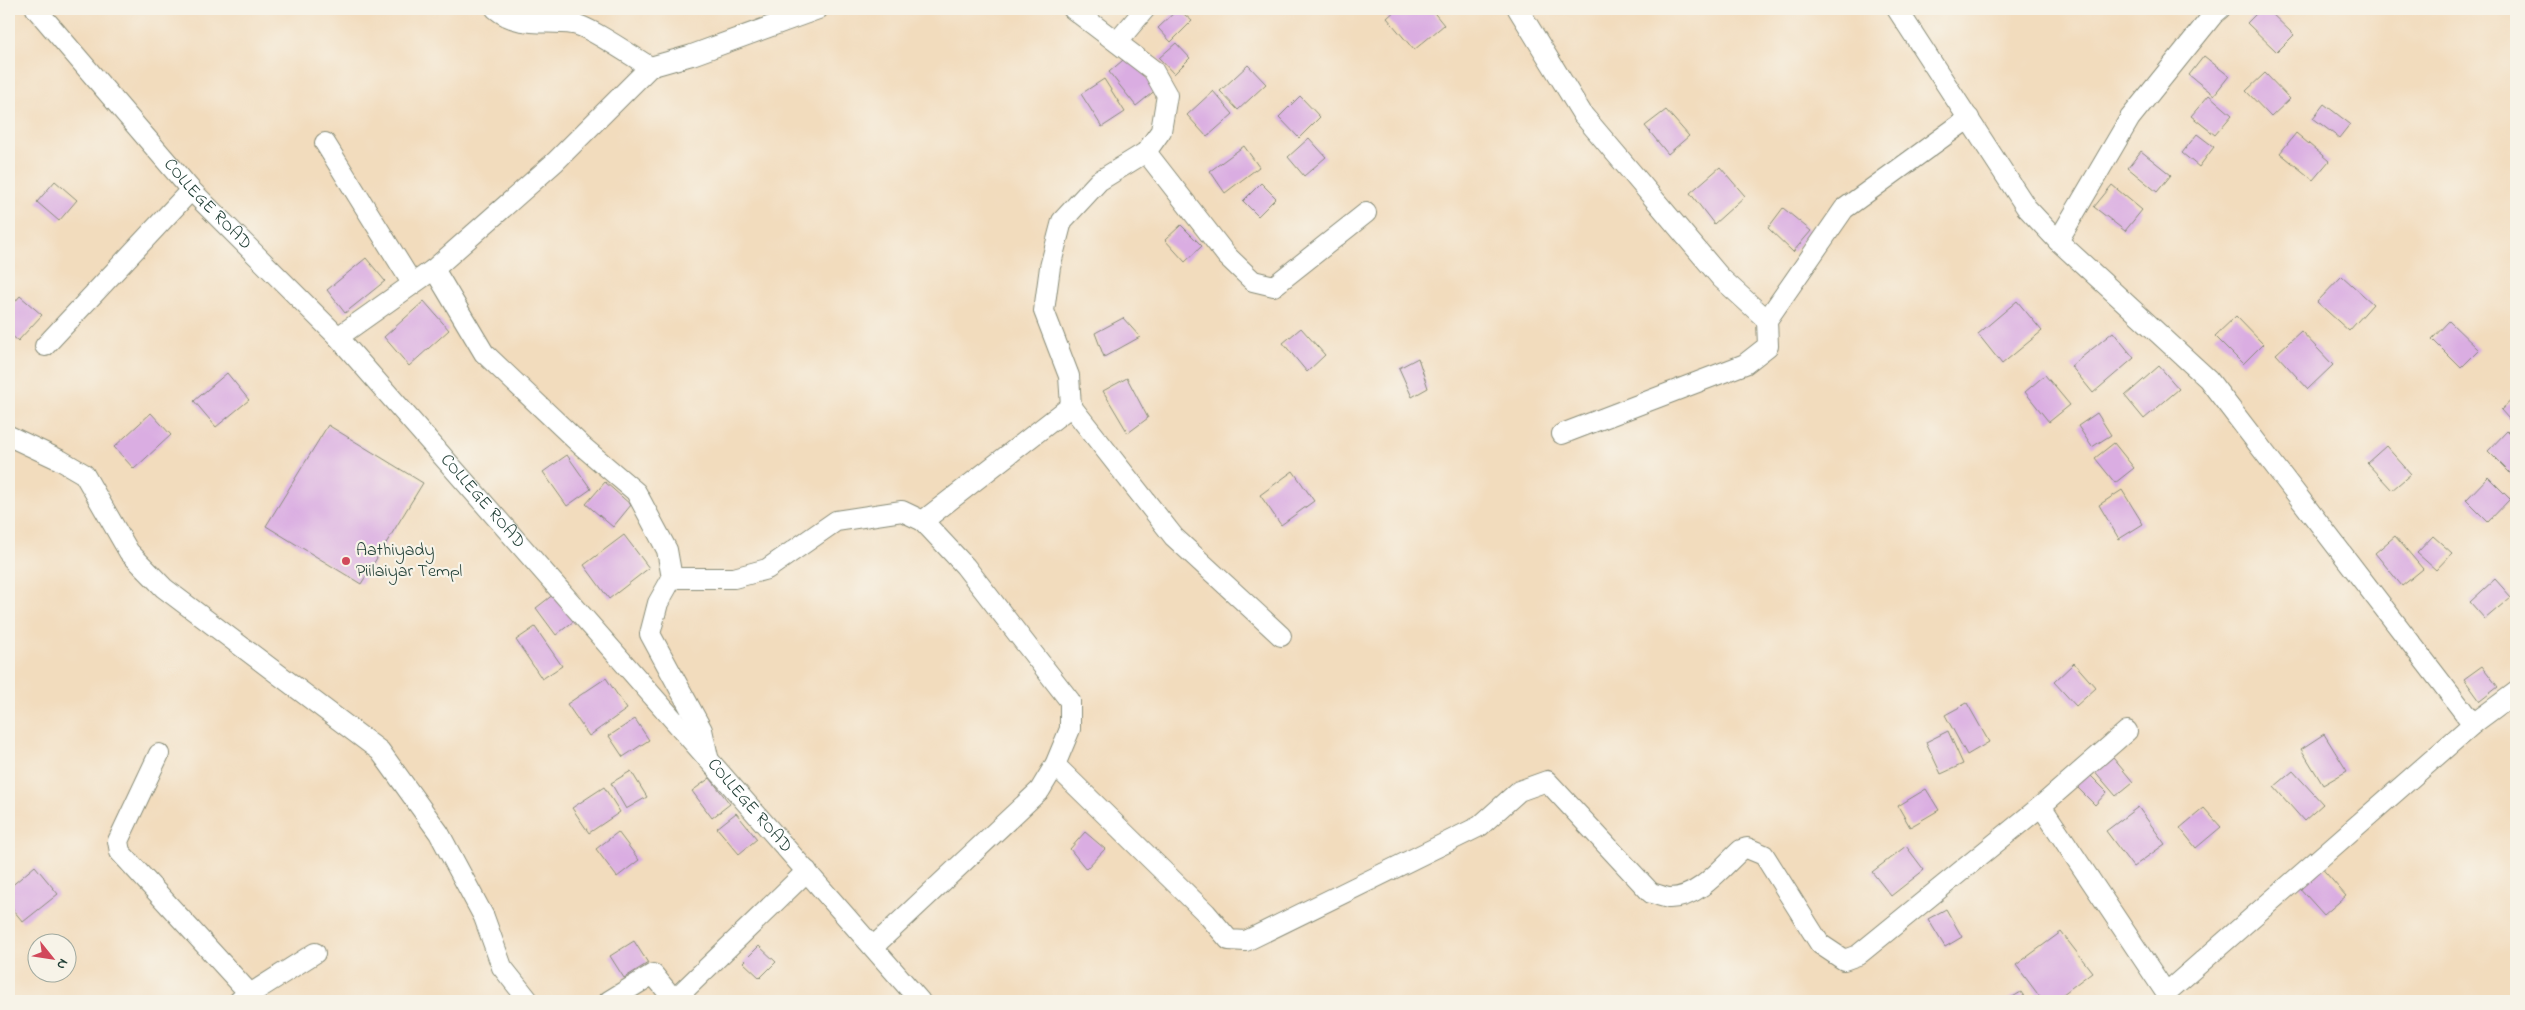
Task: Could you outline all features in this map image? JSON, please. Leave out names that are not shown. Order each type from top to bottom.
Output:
[{"type":"street","name":"COLLEGE ROAD","points":[[36,9],[190,190],[338,337],[874,946],[920,1001]]},
{"type":"street","points":[[496,9],[513,21],[575,24],[588,29],[650,66]]},
{"type":"street","points":[[338,337],[434,269],[555,162],[650,66],[692,55],[818,9]]},
{"type":"street","points":[[1073,9],[1153,70],[1167,95],[1161,131],[1146,152],[1099,181],[1062,221],[1050,267],[1044,311],[1068,376],[1071,406],[1174,537],[1281,636]]},
{"type":"street","points":[[1117,42],[1145,9]]},
{"type":"street","points":[[1518,9],[1583,115],[1721,278],[1767,320]]},
{"type":"street","points":[[1897,9],[2026,207],[2058,241],[2208,379],[2473,724]]},
{"type":"street","points":[[2058,241],[2130,118],[2213,15],[2220,9]]},
{"type":"street","points":[[1562,434],[1745,364],[1768,346],[1767,320],[1844,209],[1969,118]]},
{"type":"street","points":[[325,143],[412,283]]},
{"type":"street","points":[[1146,152],[1227,256],[1253,281],[1274,286],[1366,213]]},
{"type":"street","points":[[45,346],[190,190]]},
{"type":"street","points":[[434,269],[484,353],[582,446],[636,492],[667,550],[672,578],[658,603],[650,634],[702,730],[708,759]]},
{"type":"street","points":[[923,521],[1071,406]]},
{"type":"street","points":[[9,436],[60,460],[84,474],[129,552],[164,588],[380,751],[439,833],[484,917],[502,967],[529,1001]]},
{"type":"street","points":[[672,578],[734,578],[767,569],[836,521],[902,511],[923,521],[965,566],[1070,701],[1070,729],[1055,765],[1040,790],[874,946]]},
{"type":"street","points":[[2041,806],[2166,999],[2473,724],[2516,692]]},
{"type":"street","points":[[1055,765],[1206,913],[1230,940],[1246,941],[1480,826],[1519,791],[1547,781],[1651,893],[1670,898],[1693,892],[1741,850],[1747,848],[1764,855],[1820,944],[1844,960],[1858,955],[2041,806],[2127,732]]},
{"type":"street","points":[[159,754],[118,841],[120,852],[245,998],[315,953]]},
{"type":"street","points":[[609,1001],[652,974],[674,1000],[807,871]]},
{"type":"building","points":[[1178,9],[1192,21],[1171,42],[1158,28]]},
{"type":"building","points":[[1397,9],[1431,9],[1444,25],[1414,50],[1387,18]]},
{"type":"building","points":[[2261,9],[2267,9],[2294,35],[2277,52],[2247,23]]},
{"type":"building","points":[[1176,43],[1190,58],[1174,74],[1159,58]]},
{"type":"building","points":[[1129,55],[1157,89],[1136,106],[1109,72]]},
{"type":"building","points":[[2204,56],[2229,76],[2214,95],[2189,75]]},
{"type":"building","points":[[1248,65],[1266,84],[1238,110],[1220,91]]},
{"type":"building","points":[[2265,73],[2290,99],[2271,117],[2246,91]]},
{"type":"building","points":[[1104,79],[1125,112],[1102,127],[1081,94]]},
{"type":"building","points":[[1213,91],[1233,114],[1207,137],[1187,115]]},
{"type":"building","points":[[2209,95],[2232,115],[2215,135],[2191,116]]},
{"type":"building","points":[[1300,96],[1320,117],[1299,138],[1279,117]]},
{"type":"building","points":[[2324,104],[2350,124],[2339,138],[2313,118]]},
{"type":"building","points":[[1666,110],[1689,136],[1668,154],[1645,126]]},
{"type":"building","points":[[2296,133],[2329,161],[2313,180],[2280,153]]},
{"type":"building","points":[[2197,134],[2214,147],[2199,167],[2182,153]]},
{"type":"building","points":[[1309,138],[1326,157],[1304,176],[1288,157]]},
{"type":"building","points":[[1244,146],[1259,167],[1225,193],[1210,171]]},
{"type":"building","points":[[2141,151],[2171,175],[2157,192],[2128,168]]},
{"type":"building","points":[[1720,167],[1745,196],[1714,224],[1690,193]]},
{"type":"building","points":[[55,181],[77,200],[59,221],[37,202]]},
{"type":"building","points":[[1261,183],[1276,198],[1258,216],[1243,201]]},
{"type":"building","points":[[2112,185],[2142,210],[2125,231],[2094,207]]},
{"type":"building","points":[[1783,208],[1811,231],[1793,252],[1768,228]]},
{"type":"building","points":[[1181,225],[1202,246],[1185,262],[1165,240]]},
{"type":"building","points":[[366,258],[385,281],[345,313],[327,290]]},
{"type":"building","points":[[2342,276],[2373,304],[2349,331],[2317,302]]},
{"type":"building","points":[[20,296],[42,315],[18,341],[9,333],[9,309]]},
{"type":"building","points":[[424,301],[449,330],[409,366],[384,337]]},
{"type":"building","points":[[2017,301],[2042,331],[2002,364],[1978,334]]},
{"type":"building","points":[[2236,316],[2263,344],[2243,364],[2215,336]]},
{"type":"building","points":[[1123,318],[1140,337],[1104,357],[1095,333]]},
{"type":"building","points":[[2449,321],[2479,350],[2461,368],[2432,339]]},
{"type":"building","points":[[1301,328],[1325,355],[1307,372],[1283,343]]},
{"type":"building","points":[[2301,331],[2333,365],[2308,389],[2276,354]]},
{"type":"building","points":[[2113,332],[2134,358],[2093,393],[2071,366]]},
{"type":"building","points":[[1418,358],[1428,388],[1412,397],[1399,368]]},
{"type":"building","points":[[2159,366],[2179,389],[2144,419],[2125,396]]},
{"type":"building","points":[[227,373],[249,400],[216,427],[194,401]]},
{"type":"building","points":[[2045,375],[2070,405],[2049,422],[2025,392]]},
{"type":"building","points":[[1127,378],[1148,418],[1128,433],[1103,391]]},
{"type":"building","points":[[2516,396],[2516,427],[2501,410]]},
{"type":"building","points":[[151,413],[171,435],[134,469],[114,447]]},
{"type":"building","points":[[2097,413],[2111,435],[2092,447],[2078,426]]},
{"type":"building","points":[[328,425],[423,483],[361,584],[266,526]]},
{"type":"building","points":[[2507,431],[2516,440],[2516,479],[2488,451]]},
{"type":"building","points":[[2114,443],[2134,468],[2115,483],[2095,458]]},
{"type":"building","points":[[2386,446],[2411,474],[2392,490],[2367,463]]},
{"type":"building","points":[[567,455],[591,489],[567,506],[543,472]]},
{"type":"building","points":[[1293,471],[1314,501],[1281,525],[1260,495]]},
{"type":"building","points":[[2488,477],[2510,499],[2488,522],[2466,500]]},
{"type":"building","points":[[605,482],[631,505],[613,527],[586,504]]},
{"type":"building","points":[[2122,490],[2143,524],[2119,539],[2099,505]]},
{"type":"building","points":[[624,535],[649,568],[609,599],[584,565]]},
{"type":"building","points":[[2395,536],[2423,569],[2402,586],[2375,553]]},
{"type":"building","points":[[2433,536],[2452,553],[2436,570],[2417,553]]},
{"type":"building","points":[[2495,579],[2511,597],[2485,619],[2470,602]]},
{"type":"building","points":[[554,594],[574,621],[556,635],[536,608]]},
{"type":"building","points":[[535,627],[562,666],[542,679],[516,640]]},
{"type":"building","points":[[2074,663],[2096,688],[2076,706],[2054,682]]},
{"type":"building","points":[[2482,666],[2498,687],[2480,701],[2464,679]]},
{"type":"building","points":[[606,678],[627,709],[589,736],[567,704]]},
{"type":"building","points":[[1967,703],[1989,742],[1967,755],[1945,715]]},
{"type":"building","points":[[635,719],[649,740],[623,757],[609,736]]},
{"type":"building","points":[[1948,731],[1963,764],[1941,774],[1926,742]]},
{"type":"building","points":[[2324,734],[2347,771],[2323,785],[2301,749]]},
{"type":"building","points":[[2109,753],[2133,782],[2116,796],[2092,768]]},
{"type":"building","points":[[631,771],[647,797],[626,809],[611,783]]},
{"type":"building","points":[[2293,771],[2323,804],[2304,821],[2274,787]]},
{"type":"building","points":[[2087,772],[2107,792],[2095,805],[2074,784]]},
{"type":"building","points":[[710,778],[730,804],[712,818],[692,791]]},
{"type":"building","points":[[604,787],[620,812],[589,833],[572,808]]},
{"type":"building","points":[[1926,789],[1939,810],[1910,827],[1898,806]]},
{"type":"building","points":[[2138,807],[2165,844],[2133,867],[2106,831]]},
{"type":"building","points":[[2204,808],[2221,827],[2196,848],[2180,828]]},
{"type":"building","points":[[736,813],[757,839],[739,854],[717,828]]},
{"type":"building","points":[[618,832],[639,860],[617,877],[596,849]]},
{"type":"building","points":[[1085,832],[1105,849],[1086,869],[1070,849]]},
{"type":"building","points":[[1906,846],[1924,870],[1891,896],[1872,872]]},
{"type":"building","points":[[2319,865],[2346,896],[2324,915],[2297,885]]},
{"type":"building","points":[[35,866],[58,894],[23,922],[9,905],[9,888]]},
{"type":"building","points":[[1946,909],[1962,937],[1945,947],[1928,919]]},
{"type":"building","points":[[2061,932],[2092,972],[2054,1001],[2043,1001],[2016,965]]},
{"type":"building","points":[[634,941],[648,963],[624,978],[610,956]]},
{"type":"building","points":[[759,946],[776,962],[760,978],[743,962]]},
{"type":"building","points":[[2021,992],[2027,1001],[2006,1001]]},
{"type":"place","name":"Aathiyady Piilaiyar Templ","points":[[346,561]]}]
